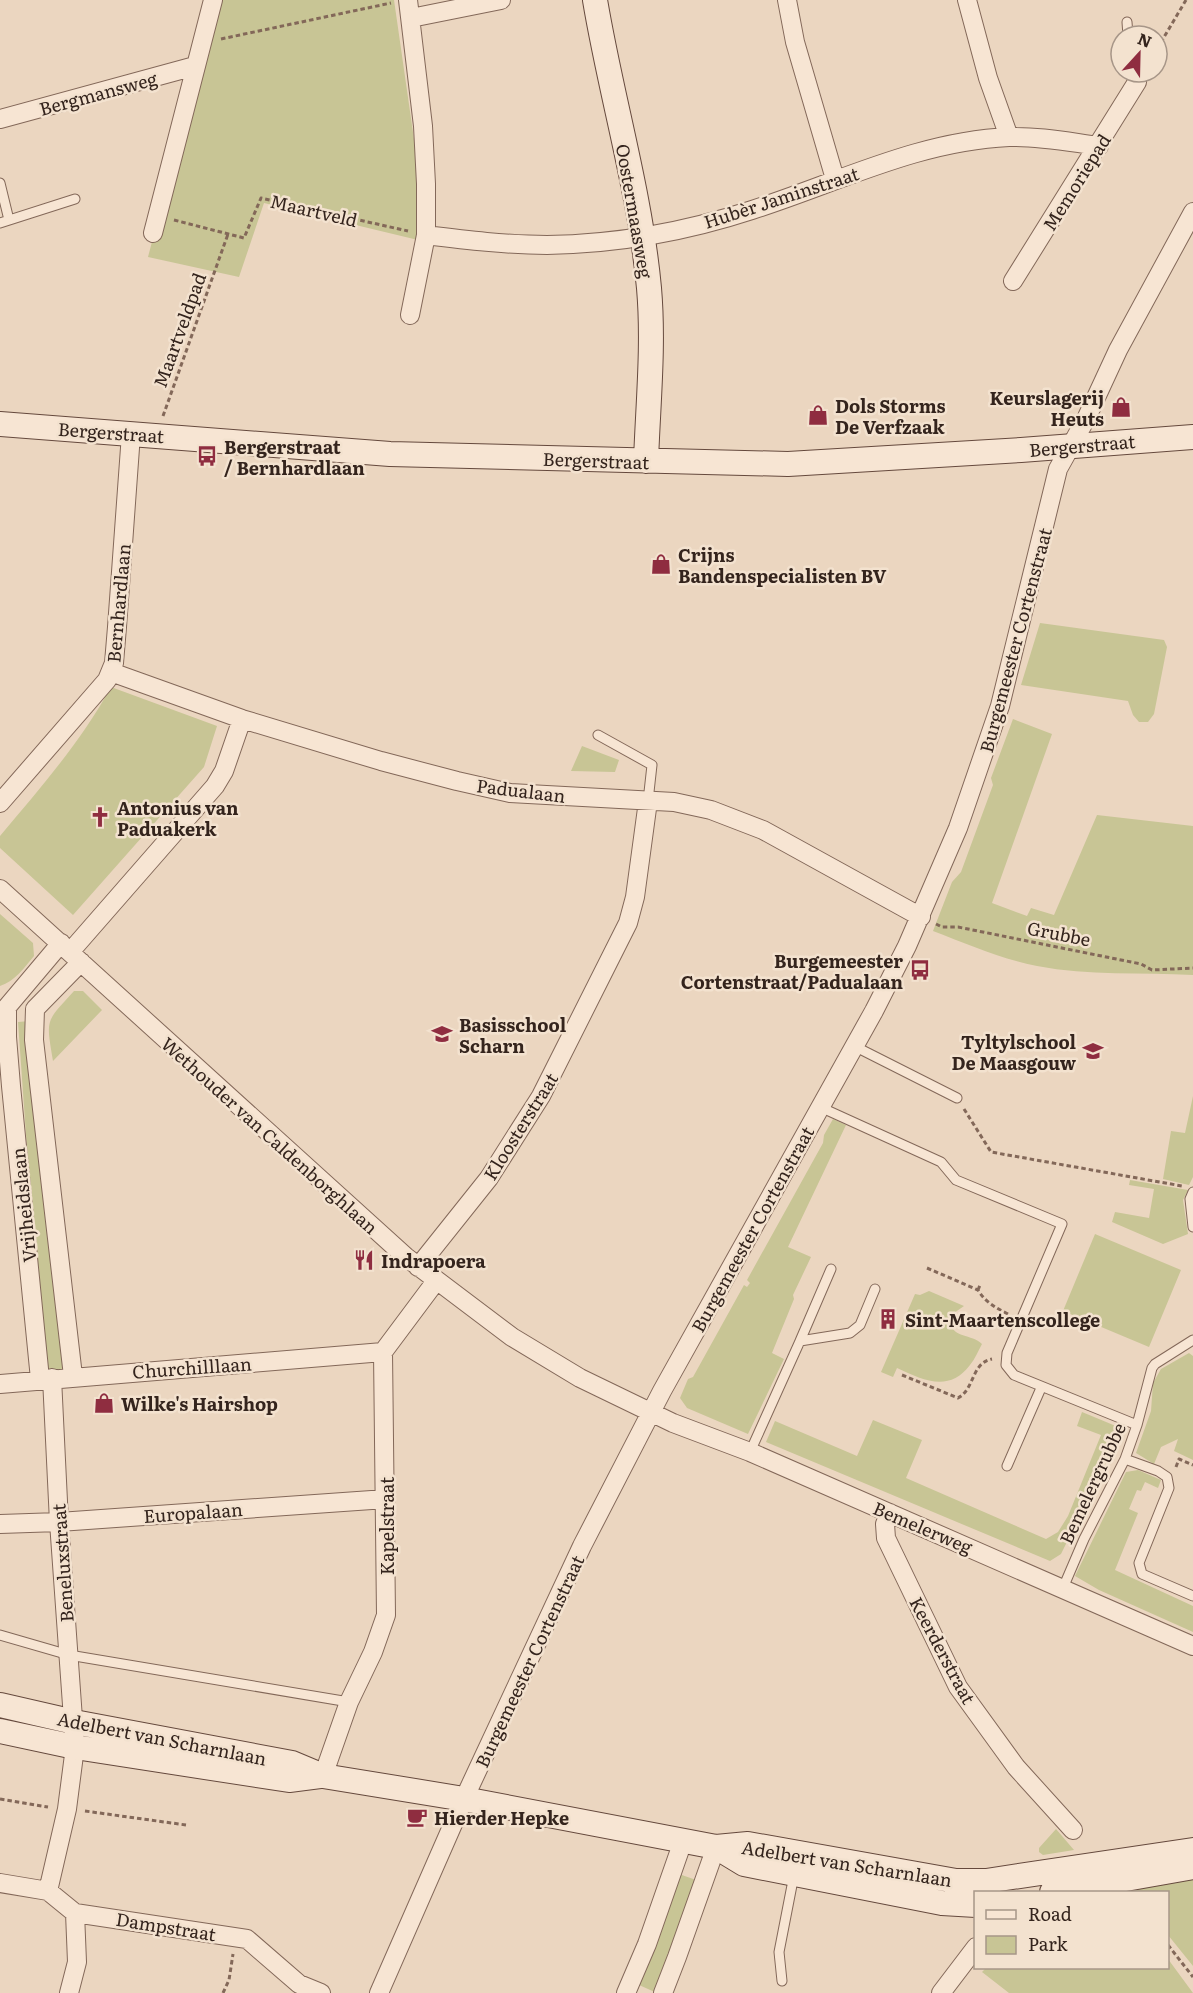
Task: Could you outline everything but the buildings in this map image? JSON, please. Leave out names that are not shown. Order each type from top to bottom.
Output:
[{"type":"street","points":[[156,224],[213,0]]},
{"type":"street","points":[[410,315],[426,235],[426,184],[423,126],[404,7],[501,0]]},
{"type":"street","name":"Oostermaasweg","points":[[595,0],[643,236],[650,316],[646,461]]},
{"type":"street","points":[[788,0],[795,42],[835,179]]},
{"type":"street","points":[[967,0],[988,78],[1009,137]]},
{"type":"street","name":"Bergmansweg","points":[[0,119],[195,66]]},
{"type":"street","name":"Memoriepad","points":[[1013,282],[1099,146],[1130,84]]},
{"type":"street","name":"Hubèr Jaminstraat","points":[[426,235],[470,241],[548,245],[643,236],[752,210],[835,179],[922,151],[1009,137],[1060,140],[1099,146]]},
{"type":"street","name":"Burgemeester Cortenstraat","points":[[379,1993],[464,1799],[582,1546],[651,1412],[895,971],[921,917],[958,828],[1000,706],[1058,469],[1087,417],[1118,350],[1193,212]]},
{"type":"street","name":"Bergerstraat","points":[[0,424],[390,454],[788,464],[1070,447],[1193,436]]},
{"type":"street","name":"Bernhardlaan","points":[[0,803],[64,731],[111,672],[117,627],[131,434]]},
{"type":"street","name":"Padualaan","points":[[111,672],[242,720],[392,764],[510,793],[693,806],[748,824],[921,917]]},
{"type":"street","points":[[4,1007],[35,1009],[71,953],[215,786],[224,771],[242,720]]},
{"type":"street","name":"Kloosterstraat","points":[[418,1267],[489,1178],[542,1096],[628,923],[635,897],[648,801]]},
{"type":"street","name":"Wethouder van Caldenborghlaan","points":[[0,889],[302,1165],[418,1267],[512,1337],[580,1378],[651,1412]]},
{"type":"street","points":[[4,1007],[71,953]]},
{"type":"street","name":"Vrijheidslaan","points":[[4,1007],[46,1378]]},
{"type":"street","name":"Vrijheidslaan","points":[[35,1009],[34,1040],[73,1376]]},
{"type":"street","points":[[383,1352],[436,1281]]},
{"type":"street","name":"Churchilllaan","points":[[0,1383],[383,1352]]},
{"type":"street","name":"Kapelstraat","points":[[323,1776],[349,1702],[373,1652],[386,1616],[383,1352]]},
{"type":"street","name":"Beneluxstraat","points":[[46,1378],[75,1747],[67,1809],[48,1891]]},
{"type":"street","name":"Bemelerweg","points":[[651,1412],[750,1452],[1193,1646]]},
{"type":"street","name":"Europalaan","points":[[0,1524],[59,1522],[386,1499]]},
{"type":"street","name":"Keerderstraat","points":[[890,1513],[885,1524],[886,1538],[958,1687],[1016,1767],[1073,1830]]},
{"type":"street","name":"Adelbert van Scharnlaan","points":[[0,1705],[74,1722],[292,1763],[323,1776],[464,1799],[716,1847],[748,1844],[986,1887],[1193,1850]]},
{"type":"street","name":"Adelbert van Scharnlaan","points":[[0,1731],[75,1747],[289,1780],[323,1776]]},
{"type":"street","points":[[626,1993],[647,1944],[683,1841]]},
{"type":"street","points":[[663,1993],[716,1847]]},
{"type":"street","name":"Adelbert van Scharnlaan","points":[[716,1847],[744,1864],[942,1903],[974,1905]]},
{"type":"street","points":[[1063,1891],[1193,1867]]},
{"type":"street","points":[[0,1883],[48,1891],[75,1913],[77,1962],[69,1993]]},
{"type":"street","name":"Dampstraat","points":[[75,1913],[247,1939],[299,1984],[321,1993]]},
{"type":"street","points":[[941,1993],[974,1948]]},
{"type":"lane","points":[[0,183],[5,222],[75,199]]},
{"type":"lane","points":[[598,735],[652,765],[648,801]]},
{"type":"lane","points":[[854,1046],[957,1098]]},
{"type":"lane","points":[[820,1107],[941,1162],[956,1180],[1062,1224],[1021,1320],[1006,1359],[1006,1365],[1014,1376],[1137,1425]]},
{"type":"lane","points":[[1193,1192],[1190,1199],[1193,1227]]},
{"type":"lane","points":[[750,1452],[831,1269]]},
{"type":"lane","points":[[800,1341],[850,1333],[860,1325],[874,1289]]},
{"type":"lane","name":"Bemelergrubbe","points":[[1063,1588],[1084,1539],[1125,1459],[1155,1364],[1193,1340]]},
{"type":"lane","points":[[1007,1466],[1041,1388]]},
{"type":"lane","points":[[1125,1459],[1158,1471],[1167,1477],[1169,1488],[1139,1563],[1142,1574],[1193,1596]]},
{"type":"lane","points":[[0,1635],[69,1655],[349,1702]]},
{"type":"lane","points":[[782,1981],[779,1952],[794,1875]]},
{"type":"path","points":[[1169,29],[1186,0]]},
{"type":"path","points":[[201,43],[404,7]]},
{"type":"path","name":"Maartveld","points":[[228,234],[244,238],[261,198],[426,235]]},
{"type":"path","points":[[156,224],[228,234]]},
{"type":"path","name":"Maartveldpad","points":[[162,436],[164,411],[228,234]]},
{"type":"path","name":"Grubbe","points":[[921,917],[942,927],[958,927],[1108,957],[1141,964],[1152,970],[1193,968]]},
{"type":"path","points":[[957,1098],[991,1152],[1182,1186]]},
{"type":"path","points":[[927,1268],[978,1290],[982,1298],[995,1308],[1021,1320]]},
{"type":"path","points":[[978,1290],[980,1285]]},
{"type":"path","points":[[902,1375],[958,1398],[966,1394],[978,1367],[989,1359],[1006,1359]]},
{"type":"path","points":[[1167,1477],[1173,1473],[1179,1459],[1193,1465]]},
{"type":"path","points":[[0,1799],[186,1825]]},
{"type":"path","points":[[223,1993],[229,1980],[237,1937]]},
{"type":"path","points":[[1169,1947],[1193,1977]]},
{"type":"green space","points":[[218,0],[394,0],[420,181],[418,240],[264,203],[239,277],[148,257]]},
{"type":"green space","points":[[1040,623],[1164,640],[1167,647],[1154,714],[1148,722],[1139,722],[1133,715],[1128,701],[1021,685]]},
{"type":"green space","points":[[111,687],[217,726],[204,767],[73,915],[0,848],[0,836],[73,746]]},
{"type":"green space","points":[[1013,719],[1052,734],[992,903],[1027,916],[1031,908],[1054,915],[1097,815],[1193,826],[1193,975],[1096,972],[1037,966],[997,955],[933,931],[952,882],[961,872],[993,785],[991,778]]},
{"type":"green space","points":[[582,746],[619,760],[615,772],[571,771]]},
{"type":"green space","points":[[0,914],[33,943],[34,956],[15,977],[0,986]]},
{"type":"green space","points":[[74,991],[83,991],[102,1010],[53,1061],[49,1036],[50,1022],[57,1009]]},
{"type":"green space","points":[[30,1021],[67,1372],[43,1374],[18,1022]]},
{"type":"green space","points":[[1193,1096],[1193,1177],[1189,1185],[1163,1179],[1171,1131],[1185,1133]]},
{"type":"green space","points":[[833,1119],[846,1125],[788,1247],[811,1257],[793,1295],[794,1299],[772,1353],[784,1359],[748,1434],[687,1408],[680,1398],[688,1379],[693,1377],[744,1285],[747,1287],[750,1283],[747,1280],[823,1143],[824,1135]]},
{"type":"green space","points":[[1130,1180],[1188,1190],[1183,1200],[1188,1234],[1163,1244],[1112,1222],[1115,1212],[1149,1218],[1154,1189],[1129,1185]]},
{"type":"green space","points":[[1095,1234],[1181,1270],[1149,1347],[1063,1311]]},
{"type":"green space","points":[[929,1291],[964,1306],[954,1313],[952,1328],[955,1332],[982,1344],[973,1360],[962,1374],[945,1381],[926,1380],[897,1368],[893,1377],[881,1372],[915,1294],[920,1295]]},
{"type":"green space","points":[[1189,1353],[1193,1356],[1193,1460],[1174,1451],[1178,1439],[1161,1447],[1154,1464],[1136,1453],[1151,1411],[1153,1383],[1161,1369]]},
{"type":"green space","points":[[1082,1412],[1123,1429],[1061,1554],[1050,1561],[766,1442],[775,1421],[857,1456],[873,1420],[922,1440],[906,1478],[1046,1539],[1058,1532],[1068,1516],[1101,1435],[1077,1426]]},
{"type":"green space","points":[[1138,1470],[1161,1480],[1158,1488],[1145,1482],[1141,1491],[1137,1490],[1129,1509],[1138,1513],[1115,1570],[1193,1606],[1193,1632],[1099,1590],[1075,1576],[1126,1472]]},
{"type":"green space","points":[[1056,1829],[1074,1850],[1043,1855],[1039,1852],[1039,1848]]},
{"type":"green space","points":[[679,1874],[699,1881],[657,1993],[639,1985]]},
{"type":"green space","points":[[1193,1879],[1193,1966],[1169,1936],[1169,1891],[1132,1891],[1131,1888]]},
{"type":"green space","points":[[1169,1960],[1193,1993],[1009,1993],[982,1972],[985,1969],[1169,1969]]},
{"type":"place","name":"Keurslagerij Heuts","points":[[1121,407]]},
{"type":"place","name":"Dols Storms De Verfzaak","points":[[818,415]]},
{"type":"place","name":"Bergerstraat / Bernhardlaan","points":[[207,456]]},
{"type":"place","name":"Crijns Bandenspecialisten BV","points":[[661,564]]},
{"type":"place","name":"Antonius van Paduakerk","points":[[100,817]]},
{"type":"place","name":"Burgemeester Cortenstraat/Padualaan","points":[[920,970]]},
{"type":"place","name":"Basisschool Scharn","points":[[442,1034]]},
{"type":"place","name":"Tyltylschool De Maasgouw","points":[[1093,1051]]},
{"type":"place","name":"Indrapoera","points":[[364,1260]]},
{"type":"place","name":"Sint-Maartenscollege","points":[[888,1319]]},
{"type":"place","name":"Wilke's Hairshop","points":[[104,1403]]},
{"type":"place","name":"Hierder Hepke","points":[[417,1817]]}]
